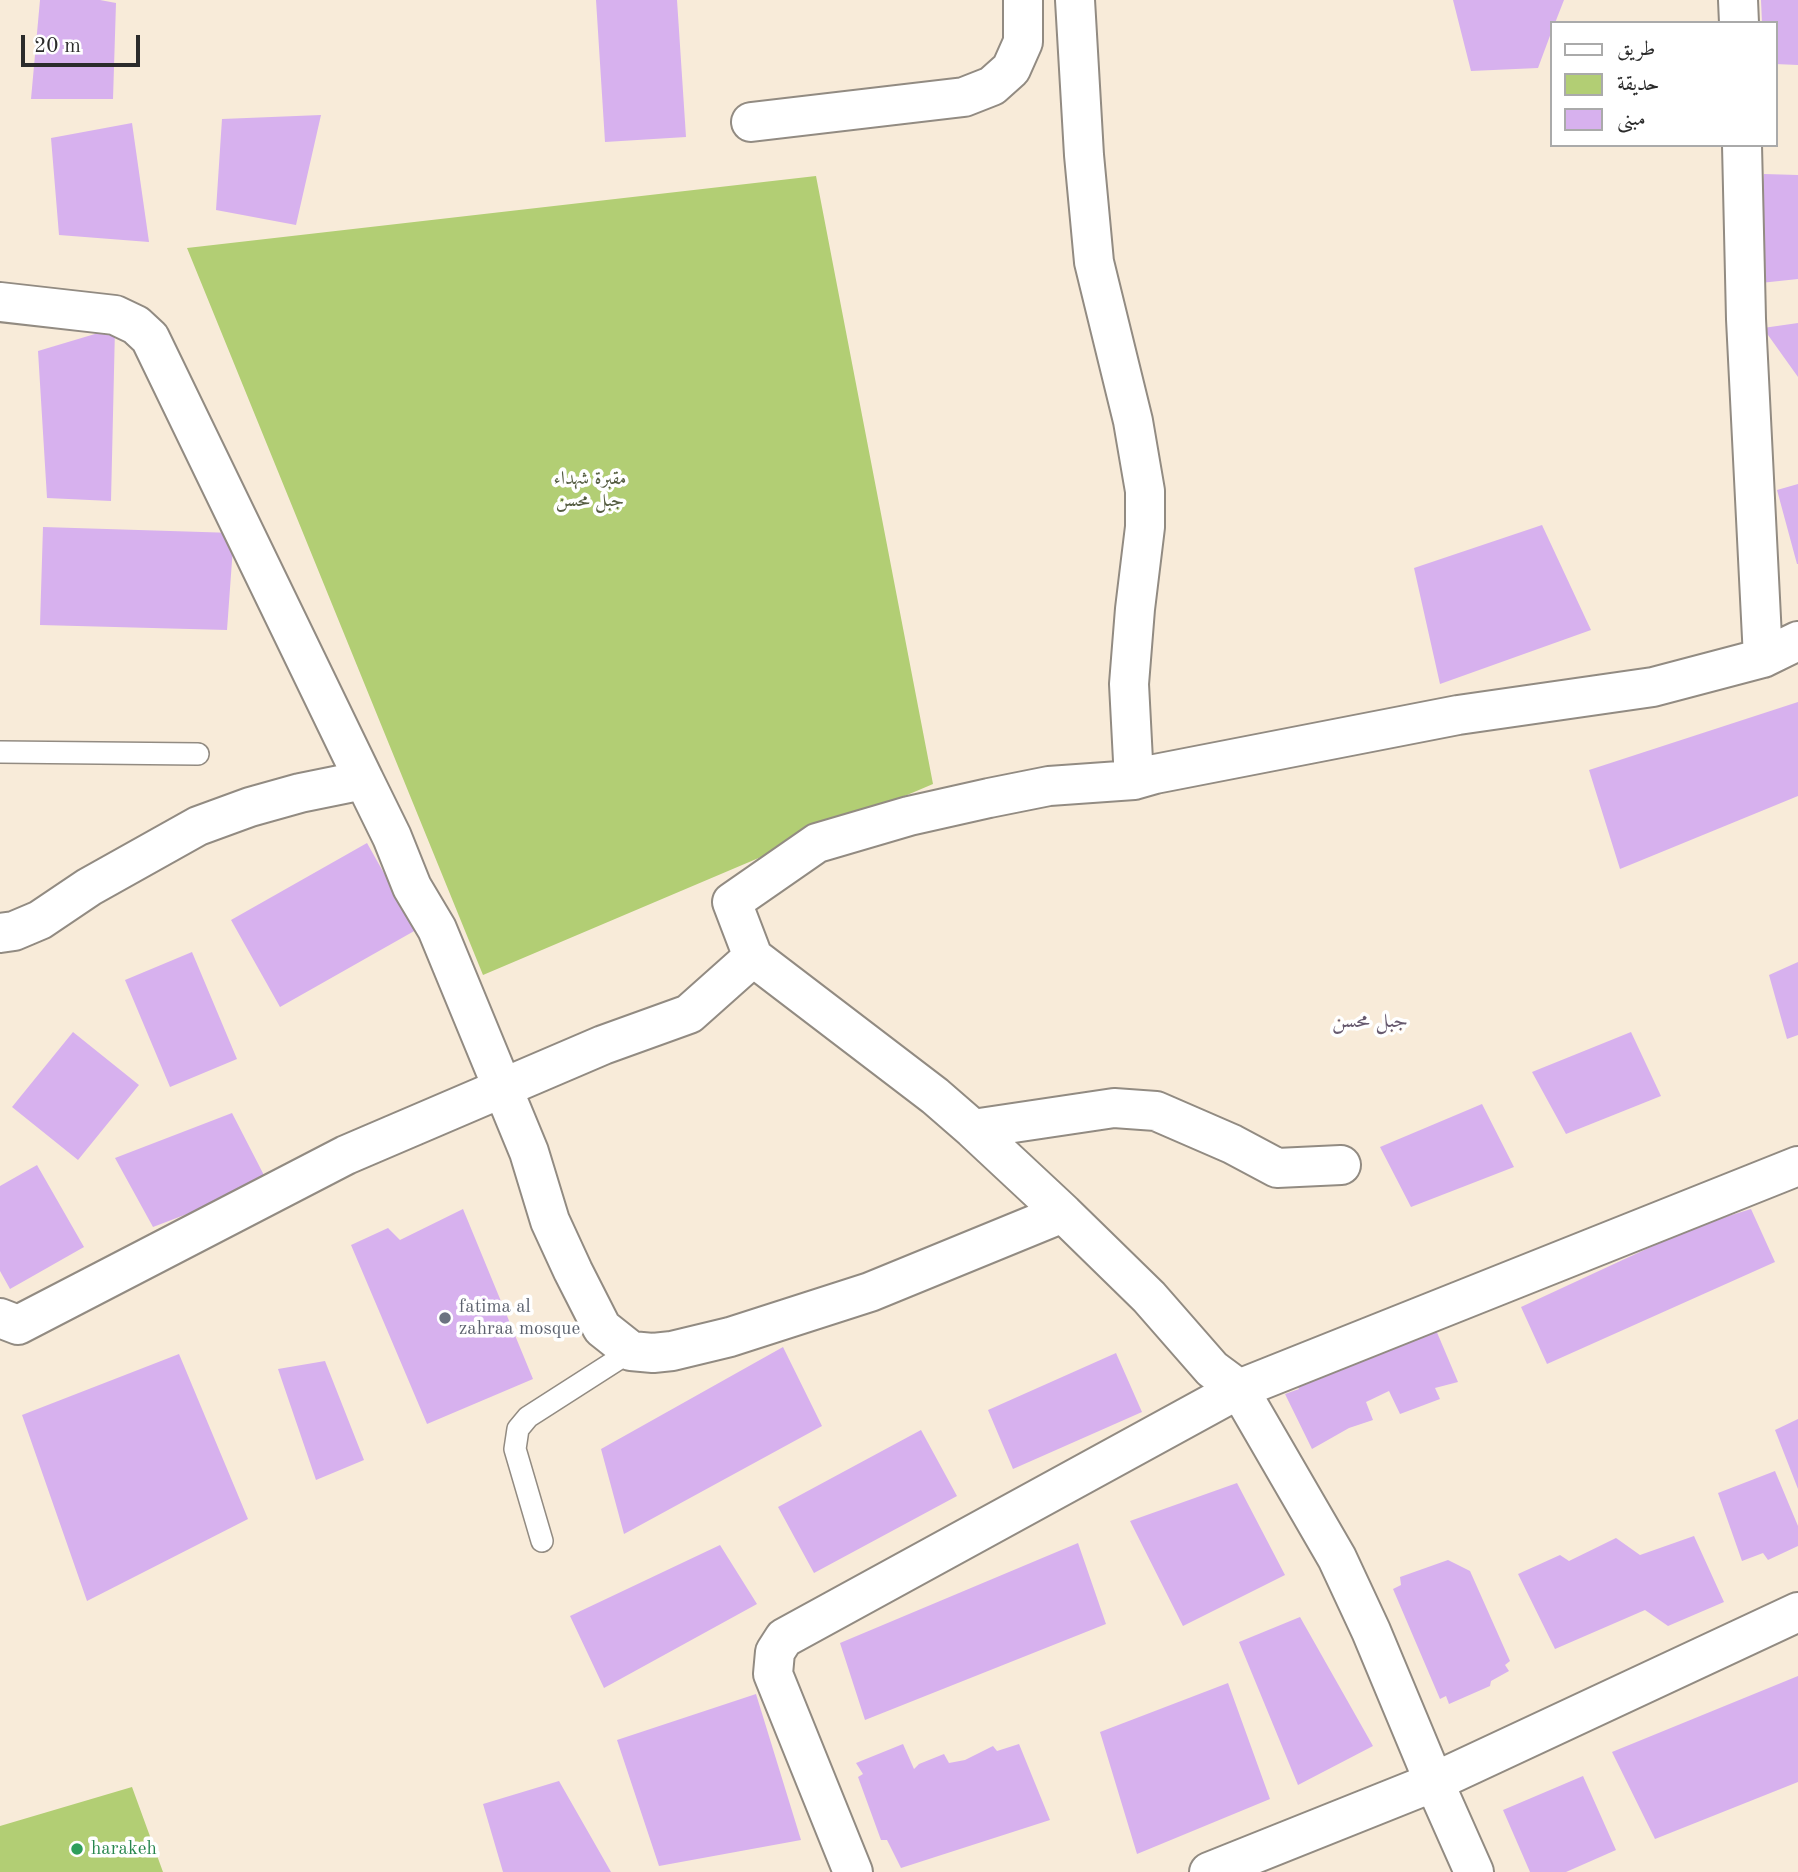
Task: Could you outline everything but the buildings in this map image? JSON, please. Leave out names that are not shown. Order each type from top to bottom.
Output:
[{"type":"street","points":[[751,122],[964,97],[992,86],[1011,69],[1023,42],[1023,0]]},
{"type":"street","points":[[1075,0],[1084,155],[1094,262],[1133,421],[1145,491],[1145,527],[1129,684],[1134,780]]},
{"type":"street","points":[[1738,0],[1739,21]]},
{"type":"street","points":[[1742,147],[1746,318],[1763,657]]},
{"type":"street","points":[[0,302],[115,315],[136,325],[150,338],[392,836],[412,887],[437,929],[529,1152],[550,1221],[602,1328],[631,1351],[653,1353],[730,1337],[870,1292],[1063,1213]]},
{"type":"street","points":[[1474,1872],[1337,1558],[1239,1389],[1212,1369],[1149,1297],[973,1129],[753,957],[733,902],[817,843],[909,816],[1049,786],[1134,780],[1168,771],[1458,715],[1653,687],[1763,657],[1798,641]]},
{"type":"street","points":[[0,933],[14,931],[40,920],[89,887],[198,826],[300,793],[364,780]]},
{"type":"street","points":[[0,1318],[18,1325],[346,1155],[603,1045],[689,1014],[753,957]]},
{"type":"street","points":[[973,1129],[1114,1108],[1156,1111],[1232,1144],[1277,1168],[1341,1165]]},
{"type":"street","points":[[853,1872],[773,1674],[775,1652],[784,1638],[1239,1389],[1794,1176]]},
{"type":"street","points":[[1209,1872],[1434,1782],[1798,1612]]},
{"type":"lane","points":[[0,752],[198,754]]},
{"type":"lane","points":[[542,1541],[515,1449],[518,1429],[528,1417],[631,1351]]},
{"type":"green space","name":"مقبرة شهداء جبل محسن","points":[[816,176],[933,784],[483,975],[187,248]]},
{"type":"green space","name":"harakeh","points":[[132,1787],[163,1872],[0,1872],[0,1826]]},
{"type":"place","name":"fatima al zahraa mosque","points":[[445,1318]]},
{"type":"place","name":"harakeh","points":[[77,1849]]},
{"type":"district","name":"جبل محسن","points":[[1370,1021]]}]
